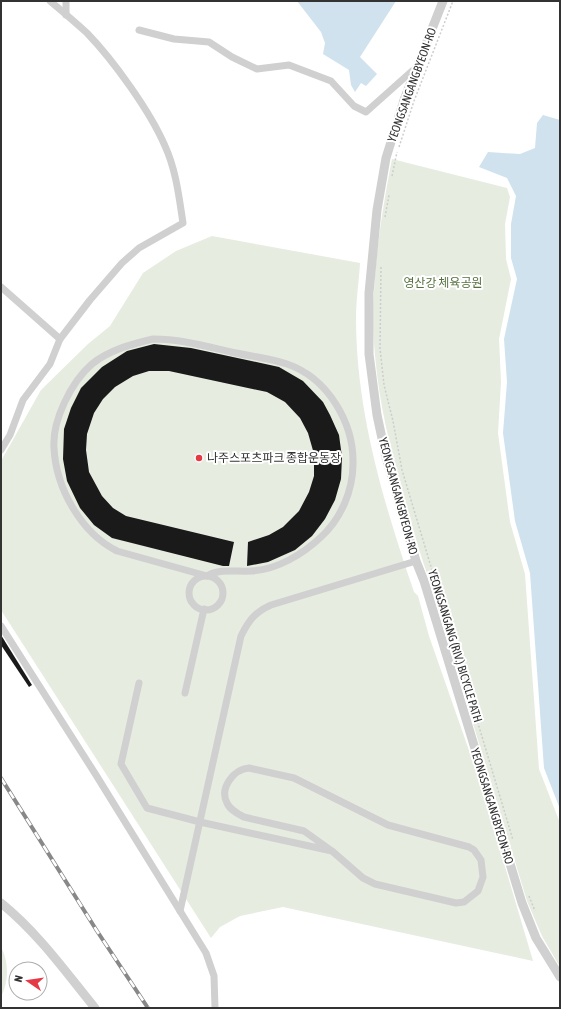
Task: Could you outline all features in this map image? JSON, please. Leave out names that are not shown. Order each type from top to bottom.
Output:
[{"type":"street","points":[[1,450],[10,435],[23,400],[50,364],[60,339],[122,264],[139,248],[183,223],[175,175],[165,146],[148,113],[87,33],[50,1]]},
{"type":"street","points":[[66,1],[66,15]]},
{"type":"street","name":"YEONGSANGANGBYEON-RO","points":[[443,1],[404,100],[386,158],[376,216],[369,293],[369,354],[377,415],[386,456],[416,561],[424,581],[522,903],[536,938],[560,977]]},
{"type":"street","points":[[139,30],[174,39],[209,42],[232,57],[257,69],[289,65],[332,81],[354,106],[366,112],[412,71]]},
{"type":"street","points":[[1,287],[60,339]]},
{"type":"street","points":[[207,576],[131,556],[105,545],[91,532],[77,514],[61,482],[54,447],[61,411],[66,398],[80,376],[92,364],[108,353],[130,344],[153,339],[172,339],[287,364],[308,376],[326,391],[342,414],[349,430],[354,450],[350,486],[343,508],[322,537],[299,555],[277,565],[253,571],[221,571],[207,576],[197,578],[193,582],[189,591],[191,601],[199,608],[204,610],[219,604],[223,594],[220,583],[217,579],[207,576]]},
{"type":"street","points":[[180,911],[241,636],[253,615],[271,605],[416,561]]},
{"type":"street","points":[[185,693],[204,610]]},
{"type":"street","points":[[1,626],[206,953],[214,976],[215,1008]]},
{"type":"street","points":[[139,683],[121,764],[147,808],[200,822],[332,851],[363,878],[375,884],[450,902],[464,902],[472,897],[481,886],[483,877],[481,860],[474,850],[469,847],[388,826],[294,778],[249,768],[243,769],[230,779],[226,787],[225,795],[227,803],[237,814],[244,817],[304,830],[332,851]]},
{"type":"street","points":[[1,903],[18,917],[38,938],[95,1008]]},
{"type":"path","points":[[391,181],[397,152],[453,1]]},
{"type":"path","points":[[386,217],[390,188]]},
{"type":"path","name":"YEONGSANGANG (RIV.) BICYCLE PATH","points":[[381,263],[379,300],[380,348],[384,385],[393,421],[402,470],[513,841]]},
{"type":"path","points":[[529,895],[537,916]]},
{"type":"green space","name":"영산강 체육공원","points":[[392,159],[507,188],[510,197],[505,224],[506,259],[511,279],[499,339],[501,382],[498,433],[510,522],[525,574],[539,769],[560,823],[560,967],[542,936],[527,901],[422,559],[399,480],[386,427],[379,391],[375,355],[373,307],[383,207]]},
{"type":"green space","points":[[212,236],[360,263],[356,311],[357,353],[366,423],[382,491],[414,592],[418,596],[429,636],[479,779],[533,961],[283,907],[240,916],[220,927],[211,938],[1,610],[1,461],[41,390],[88,344],[110,326],[143,273],[176,251]]},
{"type":"green space","points":[[1,947],[6,959],[7,978],[1,997]]},
{"type":"water","points":[[297,1],[396,1],[360,57],[377,74],[366,86],[361,83],[355,92],[351,85],[349,70],[323,54],[325,43],[321,32]]},
{"type":"water","points":[[543,115],[560,120],[560,809],[544,768],[530,573],[515,521],[503,433],[507,382],[504,339],[517,279],[511,258],[511,224],[516,196],[507,178],[479,167],[488,152],[520,154],[535,148],[537,123]]},
{"type":"building","points":[[154,344],[191,348],[279,367],[303,381],[323,402],[339,435],[342,457],[341,479],[335,500],[325,519],[312,536],[295,550],[268,562],[247,566],[248,542],[269,535],[283,527],[299,511],[309,492],[314,476],[314,454],[308,433],[300,418],[285,402],[267,392],[169,371],[149,371],[133,376],[115,387],[103,399],[94,413],[87,434],[86,450],[89,472],[102,496],[113,508],[126,516],[234,542],[229,566],[223,566],[112,538],[94,525],[80,508],[67,481],[63,459],[64,429],[71,408],[81,388],[102,367],[127,351]]},
{"type":"building","points":[[1,635],[32,685],[29,687],[1,645]]},
{"type":"railway","points":[[1,778],[97,931],[148,1008]]},
{"type":"place","name":"나주스포츠파크 종합운동장","points":[[199,458]]}]
